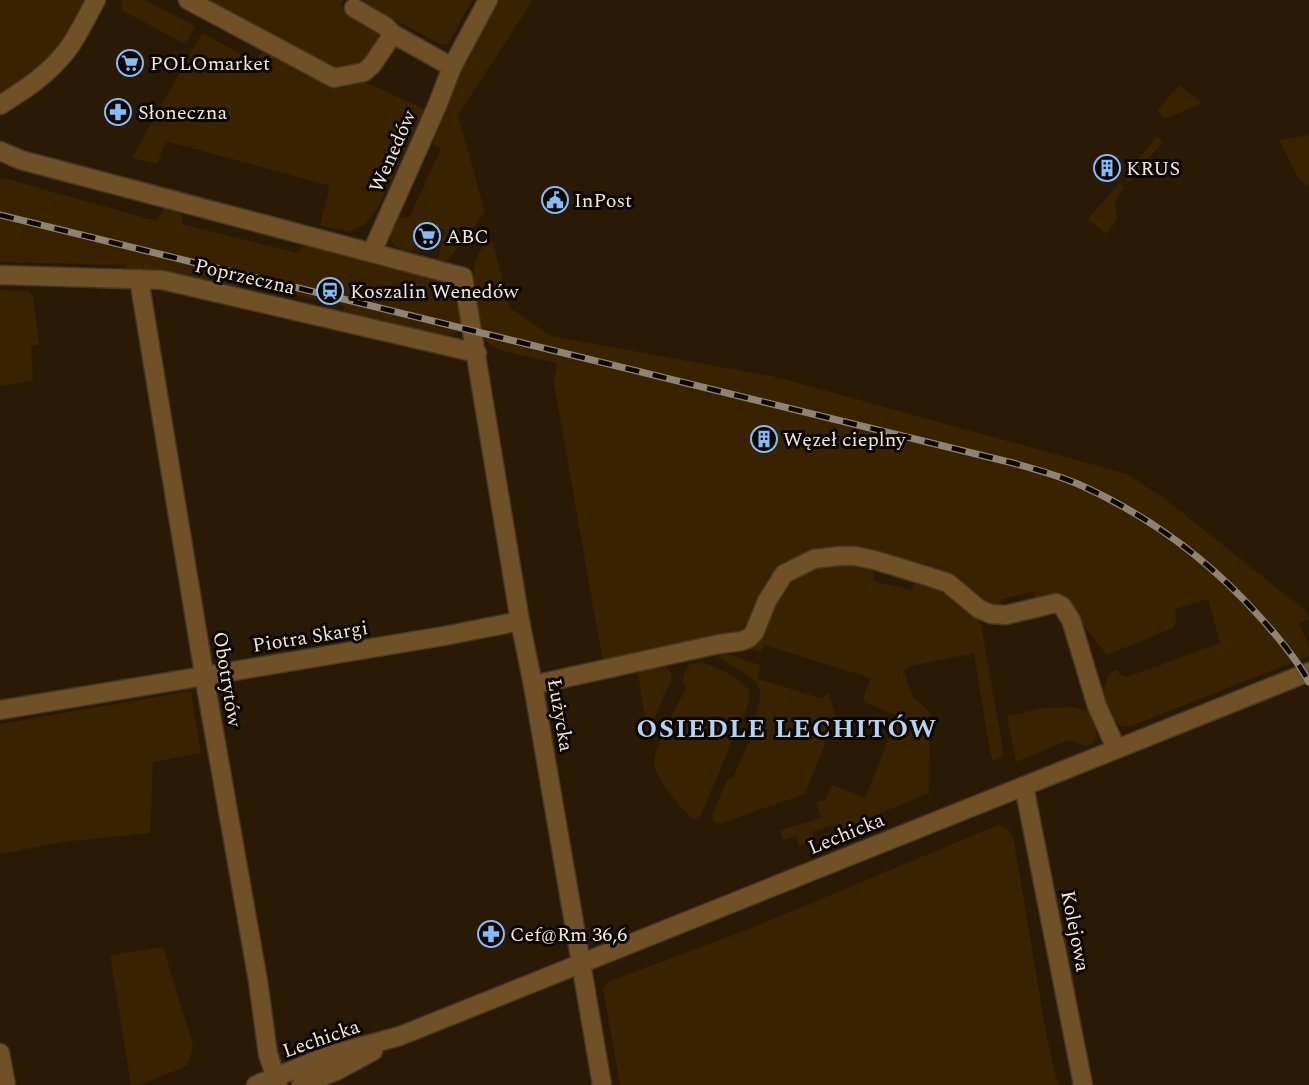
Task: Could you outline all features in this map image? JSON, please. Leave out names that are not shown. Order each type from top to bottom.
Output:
[{"type":"street","points":[[0,105],[32,85],[51,68],[68,48],[96,0]]},
{"type":"street","points":[[188,0],[334,78],[364,72],[372,65],[393,34]]},
{"type":"street","name":"Wenedów","points":[[372,252],[452,67],[488,0]]},
{"type":"street","points":[[354,8],[385,26],[393,34],[452,67]]},
{"type":"street","points":[[0,151],[31,163],[372,252]]},
{"type":"street","name":"Łużycka","points":[[372,252],[463,277],[520,621],[602,1085]]},
{"type":"street","name":"Poprzeczna","points":[[0,275],[162,280],[477,353]]},
{"type":"street","name":"Obotrytów","points":[[139,279],[258,981],[268,1054],[276,1081]]},
{"type":"street","points":[[533,685],[742,641],[754,633],[771,595],[784,574],[814,558],[855,556],[948,583],[979,609],[991,614],[1006,615],[1056,603],[1062,606],[1071,620],[1097,706],[1116,748]]},
{"type":"street","name":"Piotra Skargi","points":[[0,710],[444,636],[520,621]]},
{"type":"street","name":"Lechicka","points":[[256,1085],[276,1081],[327,1056],[400,1036],[1309,672]]},
{"type":"street","name":"Kolejowa","points":[[1024,786],[1083,1085]]},
{"type":"street","name":"Lechicka","points":[[301,1085],[336,1071],[400,1036]]},
{"type":"street","points":[[0,1053],[6,1085]]},
{"type":"shaded area","points":[[0,0],[86,0],[48,60],[31,76],[0,96]]},
{"type":"shaded area","points":[[119,0],[144,0],[195,26],[186,42],[183,43],[122,10],[123,2]]},
{"type":"shaded area","points":[[203,0],[343,0],[340,6],[378,27],[379,36],[374,50],[369,55],[342,72]]},
{"type":"shaded area","points":[[358,0],[472,0],[448,44],[442,45]]},
{"type":"shaded area","points":[[497,0],[533,0],[458,115],[485,212],[445,263],[438,259],[445,230],[425,222],[414,250],[400,249],[390,239],[397,217],[409,218],[441,149],[432,144],[446,112],[451,92]]},
{"type":"shaded area","points":[[202,33],[256,62],[262,50],[333,88],[344,88],[354,82],[365,82],[424,109],[377,209],[364,225],[348,232],[320,225],[330,186],[166,141],[157,164],[132,158]]},
{"type":"shaded area","points":[[1179,85],[1202,103],[1165,119],[1157,111]]},
{"type":"shaded area","points":[[1309,135],[1309,187],[1298,178],[1279,140]]},
{"type":"shaded area","points":[[1157,136],[1163,141],[1130,182],[1124,177]]},
{"type":"shaded area","points":[[0,177],[156,221],[165,207],[178,210],[182,215],[182,224],[298,253],[305,245],[400,266],[445,284],[453,290],[461,320],[459,331],[453,335],[443,336],[343,314],[344,306],[242,282],[239,289],[153,270],[126,270],[126,265],[0,262]]},
{"type":"shaded area","points":[[1119,183],[1125,188],[1115,201],[1117,219],[1106,234],[1088,219]]},
{"type":"shaded area","points":[[486,242],[493,242],[509,307],[551,336],[776,377],[1127,474],[1165,499],[1306,611],[1309,619],[1299,623],[1309,646],[1309,656],[1131,726],[1122,727],[1108,711],[1104,698],[1105,685],[1110,674],[1118,670],[1120,675],[1127,677],[1220,643],[1208,599],[1175,609],[1177,619],[1173,628],[1107,655],[1071,609],[1037,603],[1033,592],[1001,599],[1001,606],[993,608],[966,590],[954,576],[932,566],[857,546],[821,551],[782,562],[744,633],[603,663],[554,383],[557,363],[502,350],[489,344],[485,338],[475,296],[474,267]]},
{"type":"shaded area","points":[[0,290],[28,291],[33,296],[39,344],[31,346],[33,381],[0,386]]},
{"type":"shaded area","points":[[829,564],[875,569],[873,581],[912,590],[915,580],[951,591],[966,606],[981,624],[1004,756],[993,761],[990,752],[974,653],[911,666],[904,671],[912,696],[930,712],[929,793],[837,831],[833,825],[812,832],[814,840],[799,846],[796,836],[783,840],[780,830],[821,818],[817,802],[825,800],[832,785],[865,798],[898,716],[866,703],[863,699],[871,678],[764,645],[762,652],[741,646],[776,601],[790,578],[810,568]]},
{"type":"shaded area","points":[[721,652],[760,665],[758,679],[820,698],[829,693],[836,718],[805,793],[717,823],[713,820],[712,815],[727,780],[733,778],[758,721],[756,713],[760,697],[755,681],[718,656]]},
{"type":"shaded area","points":[[700,662],[738,680],[749,690],[749,701],[701,815],[697,819],[691,818],[660,778],[654,765],[654,758],[661,738],[686,688],[684,674],[689,665]]},
{"type":"shaded area","points":[[654,665],[668,669],[671,681],[652,723],[649,723],[645,717],[637,668]]},
{"type":"shaded area","points":[[191,691],[201,753],[153,762],[150,833],[62,842],[0,854],[0,724]]},
{"type":"shaded area","points":[[1072,707],[1092,712],[1096,733],[1094,742],[1084,745],[1069,740],[1016,762],[1007,716],[1043,708]]},
{"type":"shaded area","points":[[998,825],[1006,828],[1014,841],[1045,1027],[1056,1078],[1061,1085],[620,1085],[603,988],[608,982],[754,927]]},
{"type":"shaded area","points":[[163,947],[193,1045],[187,1066],[139,1085],[131,1085],[110,955]]},
{"type":"railway","points":[[0,215],[1013,463],[1062,478],[1104,496],[1129,510],[1198,558],[1240,596],[1266,624],[1292,656],[1309,682]]},
{"type":"place","name":"POLOmarket","points":[[130,63]]},
{"type":"place","name":"Słoneczna","points":[[118,112]]},
{"type":"place","name":"KRUS","points":[[1107,168]]},
{"type":"place","name":"InPost","points":[[555,200]]},
{"type":"place","name":"ABC","points":[[427,236]]},
{"type":"place","name":"Koszalin Wenedów","points":[[330,291]]},
{"type":"place","name":"Węzeł cieplny","points":[[764,439]]},
{"type":"place","name":"Cef@Rm 36,6","points":[[491,934]]},
{"type":"district","name":"OSIEDLE LECHITÓW","points":[[787,728]]}]
